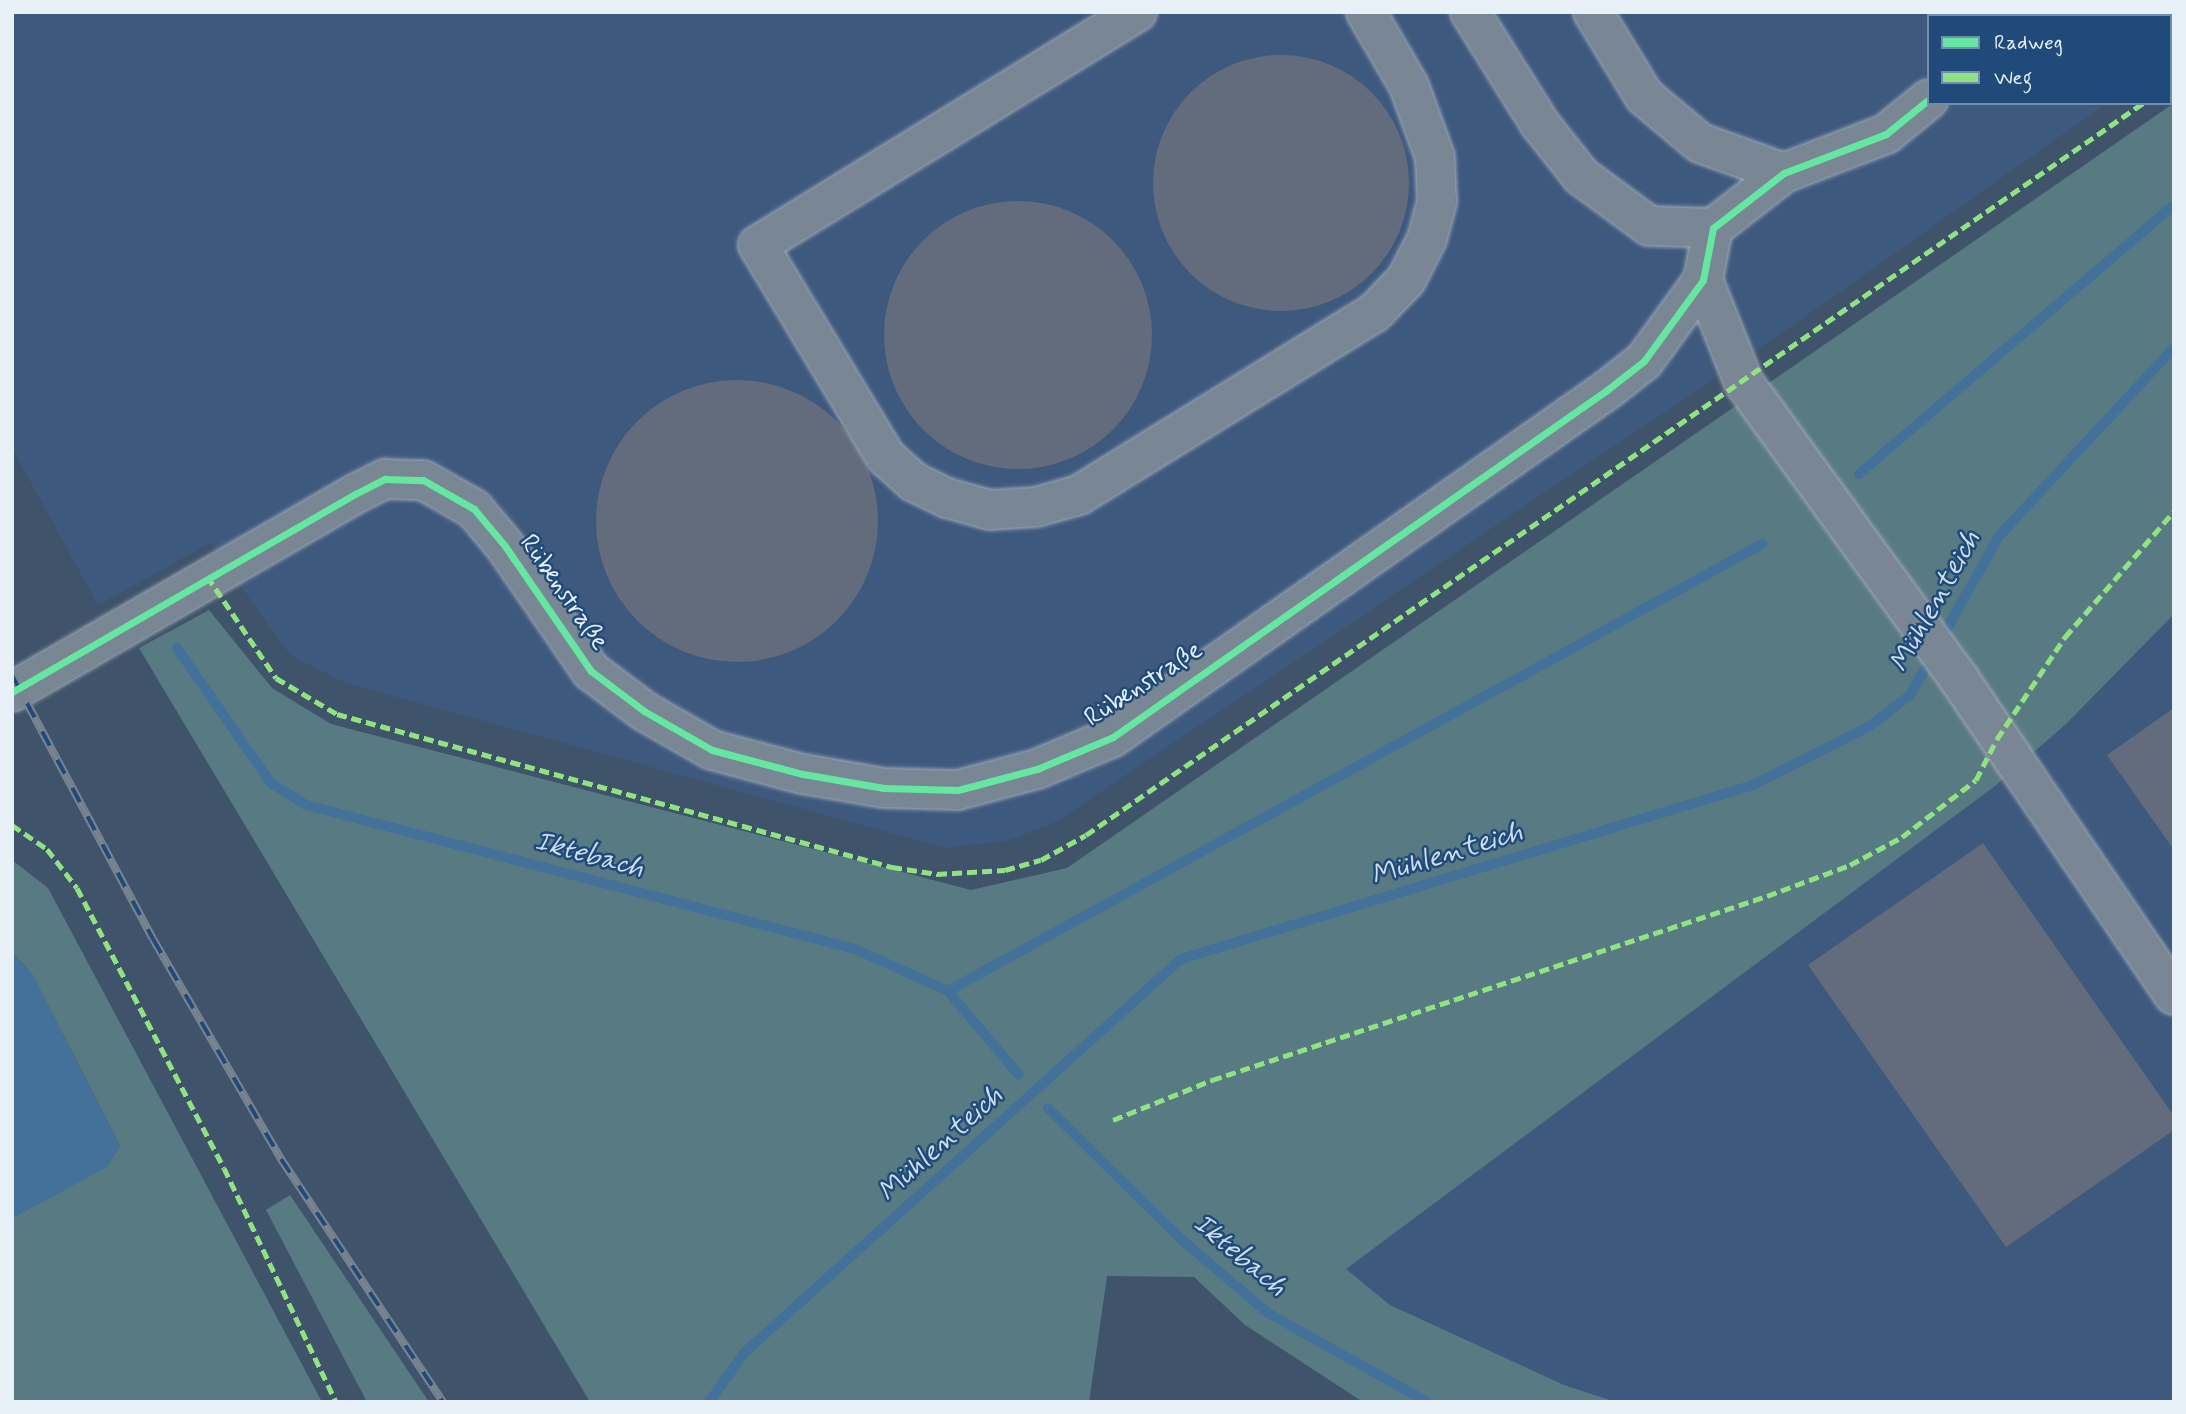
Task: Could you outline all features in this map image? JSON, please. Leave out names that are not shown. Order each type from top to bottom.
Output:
[{"type":"street","points":[[1137,12],[758,245],[886,457],[914,482],[947,498],[990,510],[1036,507],[1079,495],[1374,313],[1405,280],[1427,240],[1437,201],[1435,157],[1409,86],[1366,12]]},
{"type":"street","points":[[1470,12],[1540,124],[1581,176],[1649,226],[1713,228],[1784,173],[1886,134],[1927,101]]},
{"type":"street","points":[[1593,12],[1644,96],[1700,143],[1784,173]]},
{"type":"street","name":"Rübenstraße","points":[[12,692],[355,494],[385,480],[424,480],[474,509],[505,546],[591,671],[644,711],[712,750],[803,774],[884,788],[958,790],[1037,768],[1112,737],[1619,381],[1669,331],[1703,280],[1713,228]]},
{"type":"street","points":[[1703,280],[1744,383],[1910,618],[1959,679],[2174,995]]},
{"type":"shaded area","points":[[12,12],[2174,12],[2172,58],[2172,14],[1927,14],[1927,105],[2104,105],[1789,328],[1056,822],[1006,841],[945,848],[346,683],[290,655],[210,543],[98,605],[12,448]]},
{"type":"shaded area","points":[[2174,614],[2174,1402],[1616,1402],[1564,1385],[1390,1305],[1345,1269],[2018,769]]},
{"type":"shaded area","points":[[12,952],[32,974],[120,1146],[107,1167],[12,1218]]},
{"type":"green space","points":[[2174,103],[2174,614],[2067,723],[1995,786],[1346,1269],[1390,1305],[1564,1385],[1616,1402],[1363,1402],[1245,1325],[1194,1277],[1107,1276],[1089,1402],[590,1402],[139,648],[209,610],[272,688],[331,724],[971,890],[1067,868]]},
{"type":"green space","points":[[12,860],[48,888],[322,1402],[12,1402],[12,1218],[106,1167],[120,1146],[32,974],[12,952]]},
{"type":"green space","points":[[290,1195],[429,1402],[367,1402],[266,1210]]},
{"type":"building","points":[[1281,55],[1318,61],[1341,70],[1362,84],[1380,102],[1399,134],[1409,183],[1403,220],[1394,243],[1380,264],[1362,282],[1330,301],[1281,311],[1244,305],[1221,296],[1200,282],[1182,264],[1163,232],[1153,183],[1159,146],[1168,123],[1182,102],[1200,84],[1232,65]]},
{"type":"building","points":[[1018,201],[1069,211],[1113,240],[1142,284],[1152,335],[1142,386],[1113,430],[1069,459],[1018,469],[967,459],[923,430],[894,386],[884,335],[894,284],[923,240],[967,211]]},
{"type":"building","points":[[737,380],[764,383],[791,391],[815,404],[837,421],[854,443],[867,467],[875,494],[878,521],[875,548],[867,575],[854,599],[837,621],[815,638],[791,651],[764,659],[737,662],[710,659],[683,651],[659,638],[637,621],[620,599],[607,575],[599,548],[596,521],[599,494],[607,467],[620,443],[637,421],[659,404],[683,391],[710,383]]},
{"type":"building","points":[[2174,708],[2174,850],[2107,755]]},
{"type":"building","points":[[1983,843],[2174,1116],[2174,1130],[2006,1247],[1808,965]]},
{"type":"waterway","points":[[1859,474],[2174,205]]},
{"type":"waterway","name":"Mühlenteich","points":[[1940,641],[1999,536],[2174,348]]},
{"type":"waterway","points":[[948,991],[1762,544]]},
{"type":"waterway","name":"Iktebach","points":[[177,648],[271,783],[306,805],[855,949],[948,991],[1019,1075]]},
{"type":"waterway","name":"Mühlenteich","points":[[709,1402],[745,1352],[1181,959],[1753,785],[1870,726],[1910,695],[1933,655]]},
{"type":"waterway","name":"Iktebach","points":[[1048,1108],[1181,1239],[1268,1313],[1427,1402]]},
{"type":"railway","points":[[12,675],[153,939],[281,1159],[443,1402]]},
{"type":"marked path","points":[[207,576],[276,678],[337,714],[892,867],[937,874],[1005,870],[1041,860],[1086,835],[2140,105]]},
{"type":"marked path","points":[[1113,1120],[1212,1080],[1767,896],[1850,865],[1902,837],[1976,780],[1997,739],[2065,637],[2174,511]]},
{"type":"marked path","points":[[12,825],[47,849],[77,888],[224,1168],[336,1402]]},
{"type":"cycle path","points":[[12,692],[355,494],[385,479],[423,480],[474,509],[505,546],[591,671],[644,711],[712,750],[803,774],[884,788],[958,790],[1037,769],[1113,737],[1607,390],[1644,361],[1703,280],[1713,228],[1784,173],[1886,134],[1927,101]]}]
